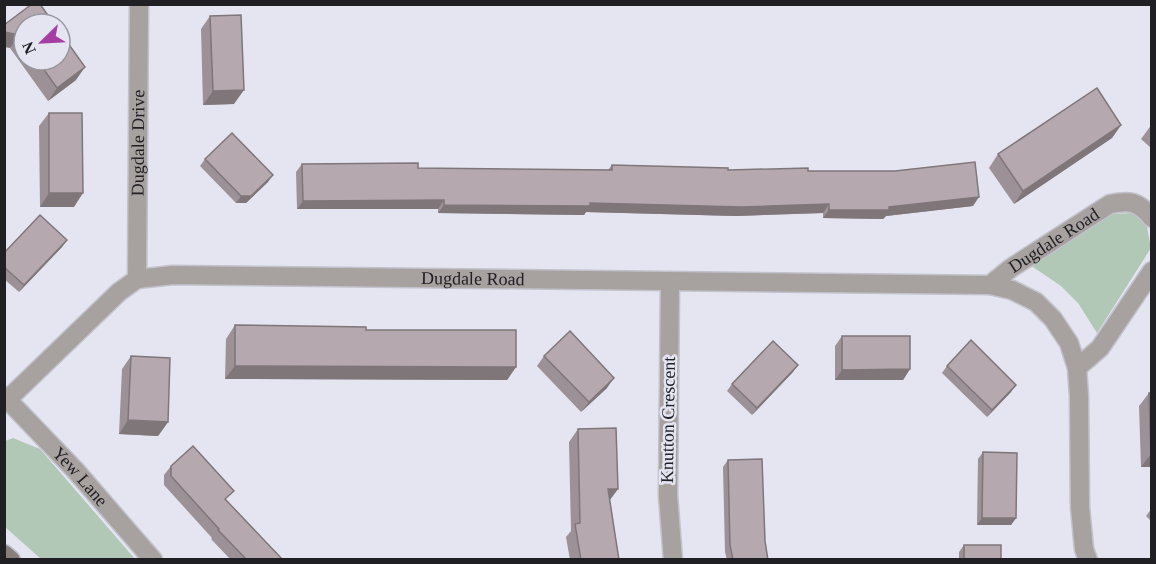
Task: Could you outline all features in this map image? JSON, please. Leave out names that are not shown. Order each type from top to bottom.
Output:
[{"type":"main road","points":[[4,554],[11,560]]},
{"type":"street","name":"Dugdale Drive","points":[[136,279],[139,4]]},
{"type":"street","name":"Dugdale Road","points":[[990,285],[1011,268],[1110,204],[1128,201],[1144,208],[1152,218]]},
{"type":"street","points":[[1077,368],[1100,348],[1152,271]]},
{"type":"street","name":"Dugdale Road","points":[[136,279],[173,275],[990,285],[1012,291],[1036,302],[1053,319],[1069,343],[1077,368],[1080,507],[1084,549],[1088,560]]},
{"type":"street","points":[[6,399],[118,292],[136,279]]},
{"type":"street","name":"Knutton Crescent","points":[[670,281],[668,495],[673,560]]},
{"type":"street","name":"Yew Lane","points":[[6,399],[75,470],[153,560]]},
{"type":"green space","points":[[1133,213],[1147,227],[1151,248],[1097,333],[1078,303],[1061,286],[1030,265],[1111,214]]},
{"type":"green space","points":[[13,438],[40,449],[135,559],[41,559],[5,527],[5,441]]},
{"type":"building","points":[[32,4],[40,4],[46,12],[21,12]]},
{"type":"building","points":[[241,15],[244,90],[213,91],[210,16]]},
{"type":"building","points":[[12,19],[12,34],[4,32],[4,25]]},
{"type":"building","points":[[72,49],[85,67],[57,88],[46,72],[72,72]]},
{"type":"building","points":[[1097,88],[1121,125],[1023,191],[998,154]]},
{"type":"building","points":[[49,113],[82,113],[83,193],[49,193]]},
{"type":"building","points":[[232,133],[273,175],[251,196],[241,196],[205,159]]},
{"type":"building","points":[[975,162],[979,197],[889,207],[889,210],[829,210],[829,204],[742,207],[590,203],[590,206],[444,205],[444,200],[303,201],[302,164],[418,163],[418,168],[612,170],[612,165],[728,168],[728,170],[808,168],[808,171],[895,171]]},
{"type":"building","points":[[40,215],[67,240],[24,285],[4,267],[4,253]]},
{"type":"building","points":[[235,325],[366,327],[366,330],[516,330],[516,367],[235,366]]},
{"type":"building","points":[[570,331],[614,378],[589,402],[544,356]]},
{"type":"building","points":[[842,336],[910,336],[910,369],[842,370]]},
{"type":"building","points":[[971,340],[1016,385],[992,410],[947,366]]},
{"type":"building","points":[[773,341],[798,365],[757,408],[732,384]]},
{"type":"building","points":[[131,356],[170,358],[168,422],[128,420]]},
{"type":"building","points":[[1149,393],[1152,393],[1152,454],[1151,454]]},
{"type":"building","points":[[616,428],[618,489],[608,489],[619,560],[581,560],[575,524],[580,523],[578,429]]},
{"type":"building","points":[[193,446],[234,491],[225,499],[283,560],[247,560],[171,476],[171,466]]},
{"type":"building","points":[[983,452],[1017,453],[1016,518],[982,518]]},
{"type":"building","points":[[762,459],[765,541],[768,560],[733,560],[730,545],[728,460]]},
{"type":"building","points":[[964,545],[1001,545],[1001,560],[964,560]]}]
